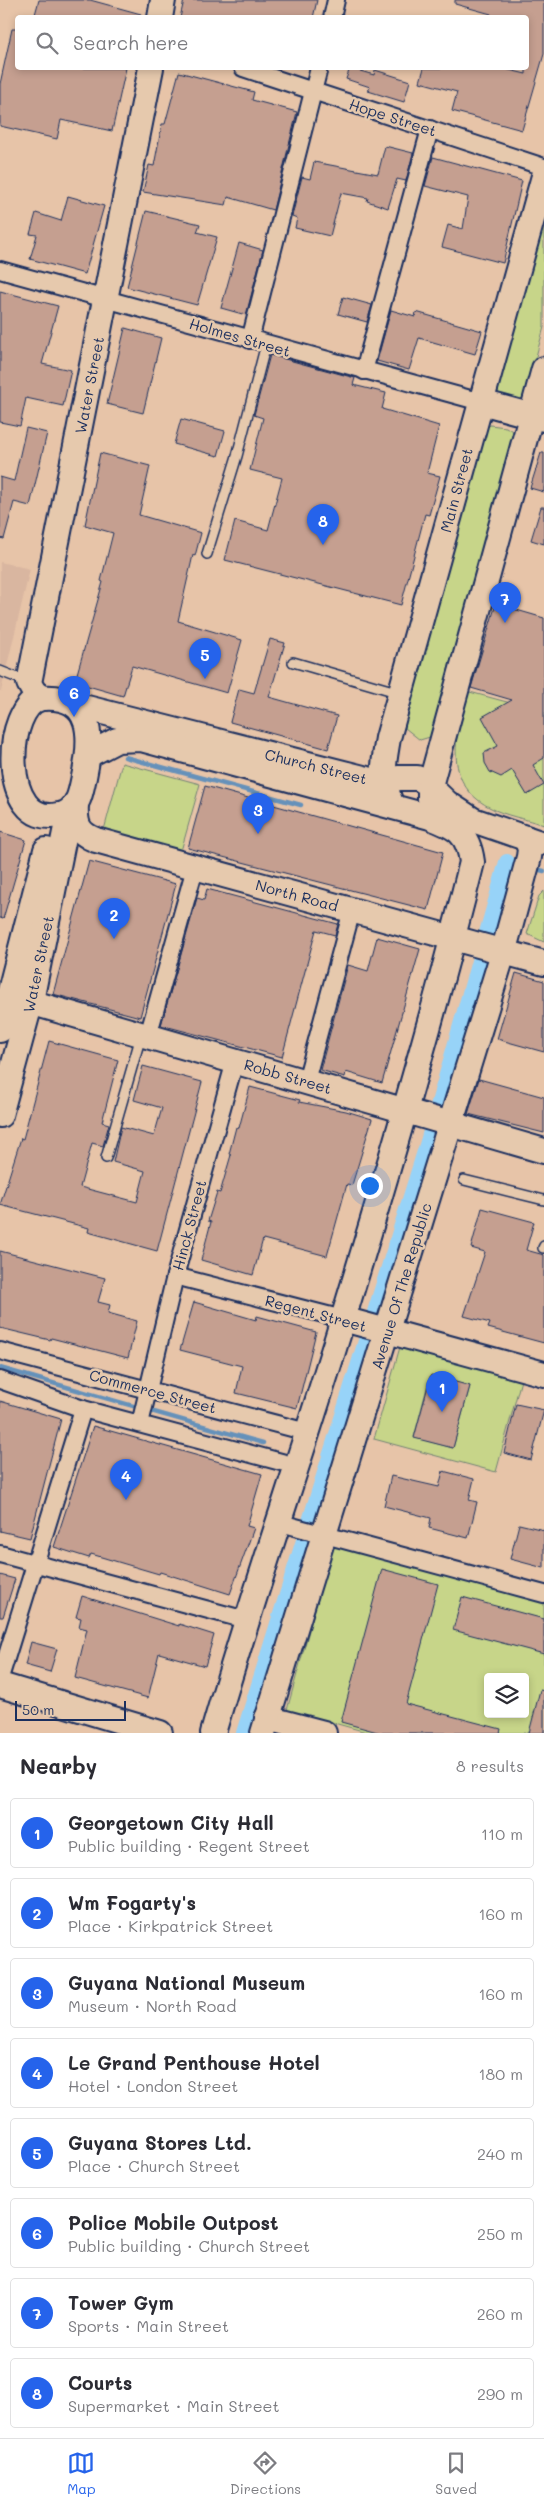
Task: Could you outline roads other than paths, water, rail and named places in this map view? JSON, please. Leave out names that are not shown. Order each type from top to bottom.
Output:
[{"type":"street","points":[[160,15],[163,0]]},
{"type":"street","points":[[333,15],[336,0]]},
{"type":"street","name":"Water Street","points":[[36,691],[106,299],[151,70]]},
{"type":"street","name":"Hope Street","points":[[249,70],[544,167]]},
{"type":"street","points":[[258,342],[318,70]]},
{"type":"street","points":[[364,372],[430,129]]},
{"type":"street","name":"Main Street","points":[[392,806],[383,783],[384,757],[400,693],[544,176]]},
{"type":"street","name":"Holmes Street","points":[[0,270],[364,372],[481,402]]},
{"type":"street","points":[[430,817],[430,786],[537,418],[544,369]]},
{"type":"street","points":[[481,402],[537,418]]},
{"type":"street","points":[[36,691],[75,705],[87,724],[90,738],[90,754],[72,808],[49,816],[37,814],[26,808],[15,795],[9,768],[10,753],[20,718],[32,701],[36,691]]},
{"type":"street","name":"Church Street","points":[[75,705],[383,783],[412,778],[430,786],[447,803],[473,820],[525,838]]},
{"type":"street","name":"Church Street","points":[[90,754],[117,740],[141,739],[430,817],[454,828],[470,852]]},
{"type":"street","name":"Water Street","points":[[0,1030],[13,997],[72,808]]},
{"type":"street","name":"North Road","points":[[72,808],[76,825],[86,837],[544,963]]},
{"type":"street","name":"Water Street","points":[[0,1115],[13,997],[48,844],[47,832],[37,814]]},
{"type":"street","name":"Avenue Of The Republic","points":[[212,1733],[246,1620],[286,1525],[296,1466],[348,1320],[426,1119],[499,952],[523,883],[530,849],[525,838],[489,837],[470,852],[426,1119],[382,1331],[318,1534],[265,1726]]},
{"type":"street","points":[[145,1035],[195,868]]},
{"type":"street","points":[[523,883],[544,868]]},
{"type":"street","points":[[306,1081],[352,910]]},
{"type":"street","name":"Robb Street","points":[[13,997],[235,1060],[426,1119],[544,1151]]},
{"type":"street","name":"Hinck Street","points":[[140,1424],[175,1276],[235,1060]]},
{"type":"street","name":"Regent Street","points":[[175,1276],[348,1320],[382,1331],[544,1374]]},
{"type":"street","name":"Commerce Street","points":[[0,1351],[307,1432]]},
{"type":"street","points":[[0,1380],[83,1409],[296,1466]]},
{"type":"street","points":[[0,1678],[37,1564],[83,1409]]},
{"type":"street","points":[[286,1525],[544,1594]]},
{"type":"street","points":[[0,1554],[246,1620]]},
{"type":"street","points":[[0,1685],[160,1733]]},
{"type":"street","points":[[265,1726],[324,1733]]},
{"type":"lane","points":[[207,554],[237,456],[258,342]]},
{"type":"lane","points":[[293,662],[400,693]]},
{"type":"lane","points":[[0,671],[36,691]]},
{"type":"lane","points":[[106,1158],[145,1035]]},
{"type":"lane","points":[[464,1180],[544,1200]]},
{"type":"waterway","points":[[125,757],[301,805]]},
{"type":"waterway","points":[[507,862],[520,865]]},
{"type":"waterway","points":[[244,1733],[428,1142],[507,862]]},
{"type":"waterway","points":[[532,868],[544,871]]},
{"type":"waterway","points":[[0,1368],[263,1443]]},
{"type":"place","name":"Courts","points":[[323,545]]},
{"type":"place","name":"Tower Gym","points":[[505,623]]},
{"type":"place","name":"Guyana Stores Ltd.","points":[[205,679]]},
{"type":"place","name":"Police Mobile Outpost","points":[[74,717]]},
{"type":"place","name":"Guyana National Museum","points":[[258,834]]},
{"type":"place","name":"Wm Fogarty's","points":[[114,939]]},
{"type":"place","name":"Georgetown City Hall","points":[[442,1412]]},
{"type":"place","name":"Le Grand Penthouse Hotel","points":[[126,1500]]}]
